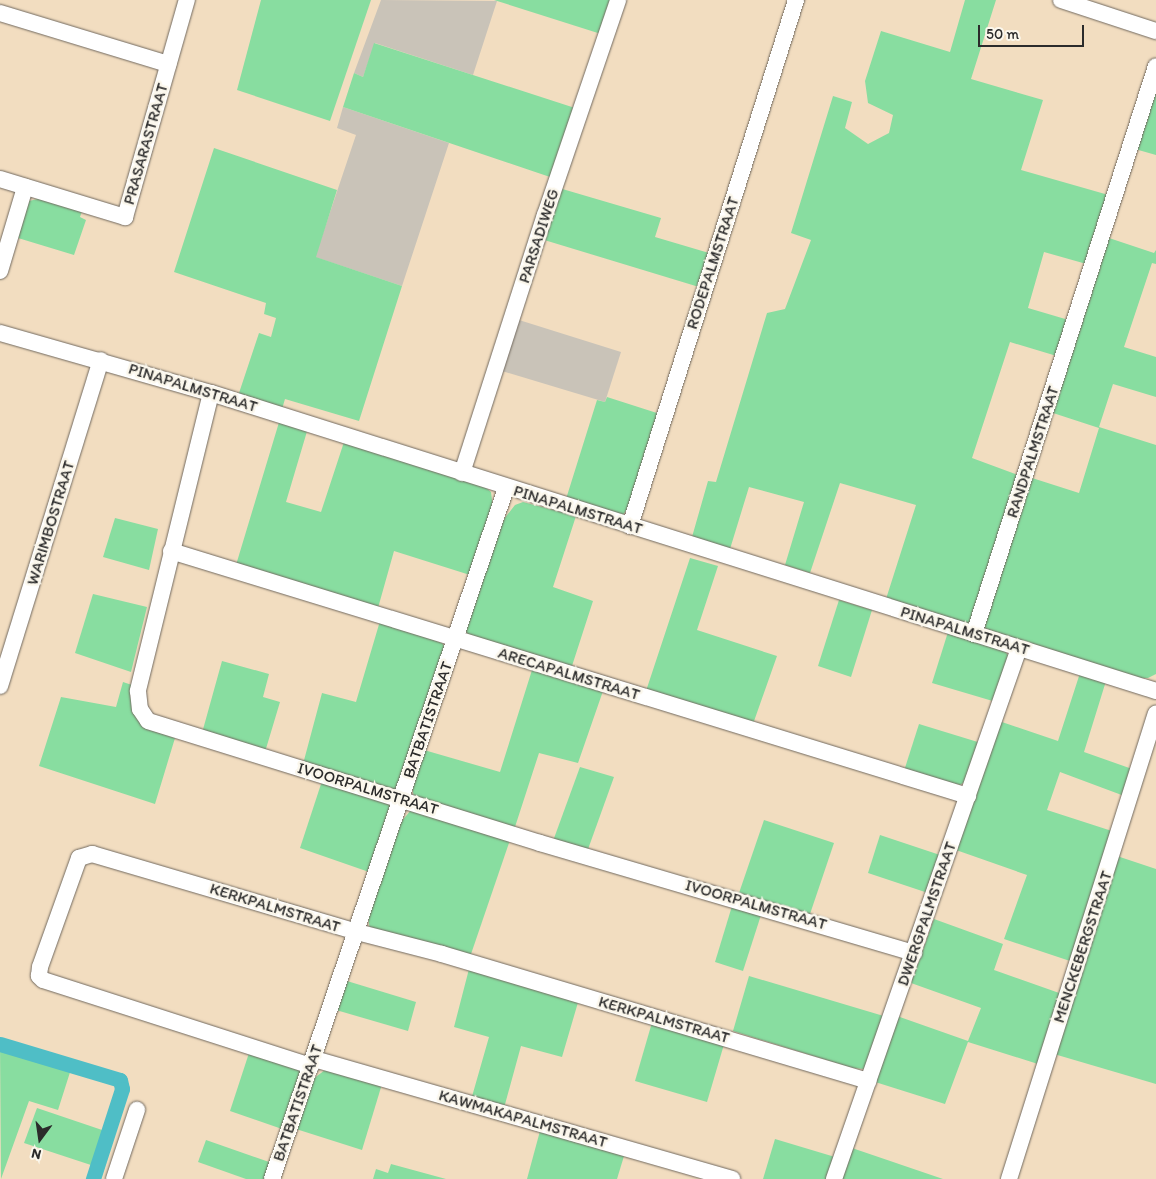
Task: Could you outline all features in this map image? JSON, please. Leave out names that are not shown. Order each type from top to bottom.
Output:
[{"type":"street","name":"PRASARASTRAAT","points":[[26,187],[125,217],[187,0]]},
{"type":"street","name":"PARSADIWEG","points":[[462,473],[545,215],[618,0]]},
{"type":"street","name":"RODEPALMSTRAAT","points":[[630,526],[796,0]]},
{"type":"street","points":[[1061,0],[1093,5],[1156,31]]},
{"type":"street","points":[[0,13],[168,64]]},
{"type":"street","name":"RANDPALMSTRAAT","points":[[974,634],[1156,66]]},
{"type":"street","points":[[0,179],[26,187],[0,271]]},
{"type":"street","name":"PINAPALMSTRAAT","points":[[0,333],[101,360],[210,393],[506,488],[1156,691]]},
{"type":"street","name":"WARIMBOSTRAAT","points":[[0,686],[101,360]]},
{"type":"street","name":"IVOORPALMSTRAAT","points":[[210,393],[138,691],[140,709],[148,721],[914,953]]},
{"type":"street","name":"BATBATISTRAAT","points":[[272,1179],[506,488]]},
{"type":"street","name":"ARECAPALMSTRAAT","points":[[171,551],[968,796]]},
{"type":"street","name":"DWERGPALMSTRAAT","points":[[834,1179],[1020,648]]},
{"type":"street","name":"MENCKEBERGSTRAAT","points":[[1009,1179],[1156,714]]},
{"type":"street","name":"KERKPALMSTRAAT","points":[[312,1062],[43,980],[39,976],[40,967],[78,858],[92,854],[357,932],[442,954],[868,1081]]},
{"type":"street","name":"KAWMAKAPALMSTRAAT","points":[[312,1062],[732,1179]]},
{"type":"street","points":[[114,1179],[137,1110]]},
{"type":"shaded area","points":[[381,0],[497,1],[473,75],[375,43],[363,77],[354,73]]},
{"type":"shaded area","points":[[343,107],[449,143],[402,286],[315,257],[356,135],[337,128]]},
{"type":"shaded area","points":[[519,320],[621,352],[605,402],[502,371]]},
{"type":"green space","points":[[261,0],[371,0],[330,121],[237,90]]},
{"type":"green space","points":[[494,0],[612,0],[601,34]]},
{"type":"green space","points":[[965,0],[996,0],[971,79],[1043,100],[1021,170],[1112,196],[1090,265],[1044,252],[1028,308],[1072,321],[1060,357],[1010,342],[972,458],[1021,476],[973,625],[886,599],[916,505],[840,483],[810,573],[785,565],[804,502],[749,487],[730,549],[692,537],[708,481],[716,482],[767,313],[785,309],[811,240],[791,233],[833,96],[852,102],[845,128],[868,144],[889,133],[893,115],[868,103],[865,81],[881,31],[950,52]]},
{"type":"green space","points":[[374,43],[575,108],[550,177],[343,107],[354,73],[363,77]]},
{"type":"green space","points":[[1156,75],[1156,155],[1135,149]]},
{"type":"green space","points":[[214,148],[337,190],[316,257],[402,286],[359,421],[285,399],[282,409],[238,396],[259,333],[271,337],[276,318],[264,314],[266,303],[174,272]]},
{"type":"green space","points":[[559,188],[661,218],[655,237],[709,253],[699,287],[541,239]]},
{"type":"green space","points":[[42,198],[83,208],[80,217],[86,220],[74,255],[18,238],[29,201]]},
{"type":"green space","points":[[1106,237],[1154,253],[1156,250],[1156,264],[1152,263],[1124,347],[1156,357],[1156,397],[1113,384],[1099,427],[1156,445],[1156,674],[1148,678],[1138,678],[980,627],[1029,477],[1079,493],[1099,428],[1050,412]]},
{"type":"green space","points":[[607,397],[660,414],[630,505],[623,515],[566,499],[597,400],[605,402]]},
{"type":"green space","points":[[280,419],[308,428],[286,502],[321,512],[344,442],[485,487],[491,492],[493,508],[470,575],[394,551],[378,608],[236,565]]},
{"type":"green space","points":[[523,502],[576,516],[553,587],[593,601],[571,669],[469,636],[465,630],[504,519],[515,505]]},
{"type":"green space","points":[[115,518],[158,529],[149,570],[103,557]]},
{"type":"green space","points":[[690,558],[718,566],[697,630],[777,656],[753,724],[646,691]]},
{"type":"green space","points":[[93,594],[147,607],[131,672],[75,653]]},
{"type":"green space","points":[[839,600],[872,610],[851,677],[818,666]]},
{"type":"green space","points":[[380,621],[442,643],[445,647],[396,790],[303,764],[322,693],[356,702]]},
{"type":"green space","points":[[948,632],[1005,651],[1009,657],[996,702],[932,683]]},
{"type":"green space","points":[[222,661],[269,674],[263,697],[280,702],[265,752],[202,733]]},
{"type":"green space","points":[[532,670],[603,691],[578,763],[539,753],[514,830],[414,797],[412,787],[424,750],[500,772]]},
{"type":"green space","points":[[1080,673],[1106,681],[1084,752],[1135,770],[1127,797],[1060,772],[1047,810],[1115,832],[1073,962],[1004,939],[1027,875],[956,850],[999,721],[1058,741]]},
{"type":"green space","points":[[123,682],[132,685],[130,695],[133,709],[151,730],[175,738],[155,804],[39,766],[61,697],[116,707]]},
{"type":"green space","points":[[919,724],[981,743],[966,781],[960,785],[904,771]]},
{"type":"green space","points":[[580,767],[614,777],[587,852],[553,841]]},
{"type":"green space","points":[[322,781],[387,801],[390,806],[369,872],[300,848]]},
{"type":"green space","points":[[411,810],[511,837],[470,957],[370,930],[368,918],[401,822]]},
{"type":"green space","points":[[764,820],[834,843],[810,914],[739,893]]},
{"type":"green space","points":[[880,835],[943,856],[931,894],[868,873]]},
{"type":"green space","points":[[1117,856],[1156,869],[1156,1084],[1054,1054]]},
{"type":"green space","points":[[732,906],[761,915],[743,971],[715,962]]},
{"type":"green space","points":[[934,919],[1003,944],[994,970],[1062,994],[1038,1064],[968,1042],[945,1104],[872,1081],[897,1016],[968,1041],[981,1008],[911,983]]},
{"type":"green space","points":[[469,969],[579,999],[562,1057],[521,1046],[504,1108],[471,1100],[489,1037],[454,1027]]},
{"type":"green space","points":[[749,976],[887,1017],[864,1069],[852,1068],[733,1031]]},
{"type":"green space","points":[[347,981],[416,1002],[408,1031],[336,1010]]},
{"type":"green space","points":[[653,1019],[725,1041],[707,1102],[635,1081]]},
{"type":"green space","points":[[0,1044],[72,1066],[58,1110],[29,1101],[1,1179]]},
{"type":"green space","points":[[249,1053],[301,1070],[282,1129],[230,1111]]},
{"type":"green space","points":[[325,1070],[382,1084],[362,1150],[296,1129],[313,1079]]},
{"type":"green space","points":[[37,1108],[108,1132],[97,1167],[24,1143]]},
{"type":"green space","points":[[540,1131],[624,1156],[617,1179],[527,1179]]},
{"type":"green space","points":[[775,1139],[835,1157],[828,1179],[763,1179]]},
{"type":"green space","points":[[206,1140],[272,1163],[266,1179],[246,1179],[198,1162]]},
{"type":"green space","points":[[852,1148],[943,1179],[840,1179]]},
{"type":"green space","points":[[391,1164],[446,1179],[373,1179],[376,1169],[388,1173]]},
{"type":"waterway","points":[[0,1044],[120,1080],[122,1089],[93,1179]]}]
